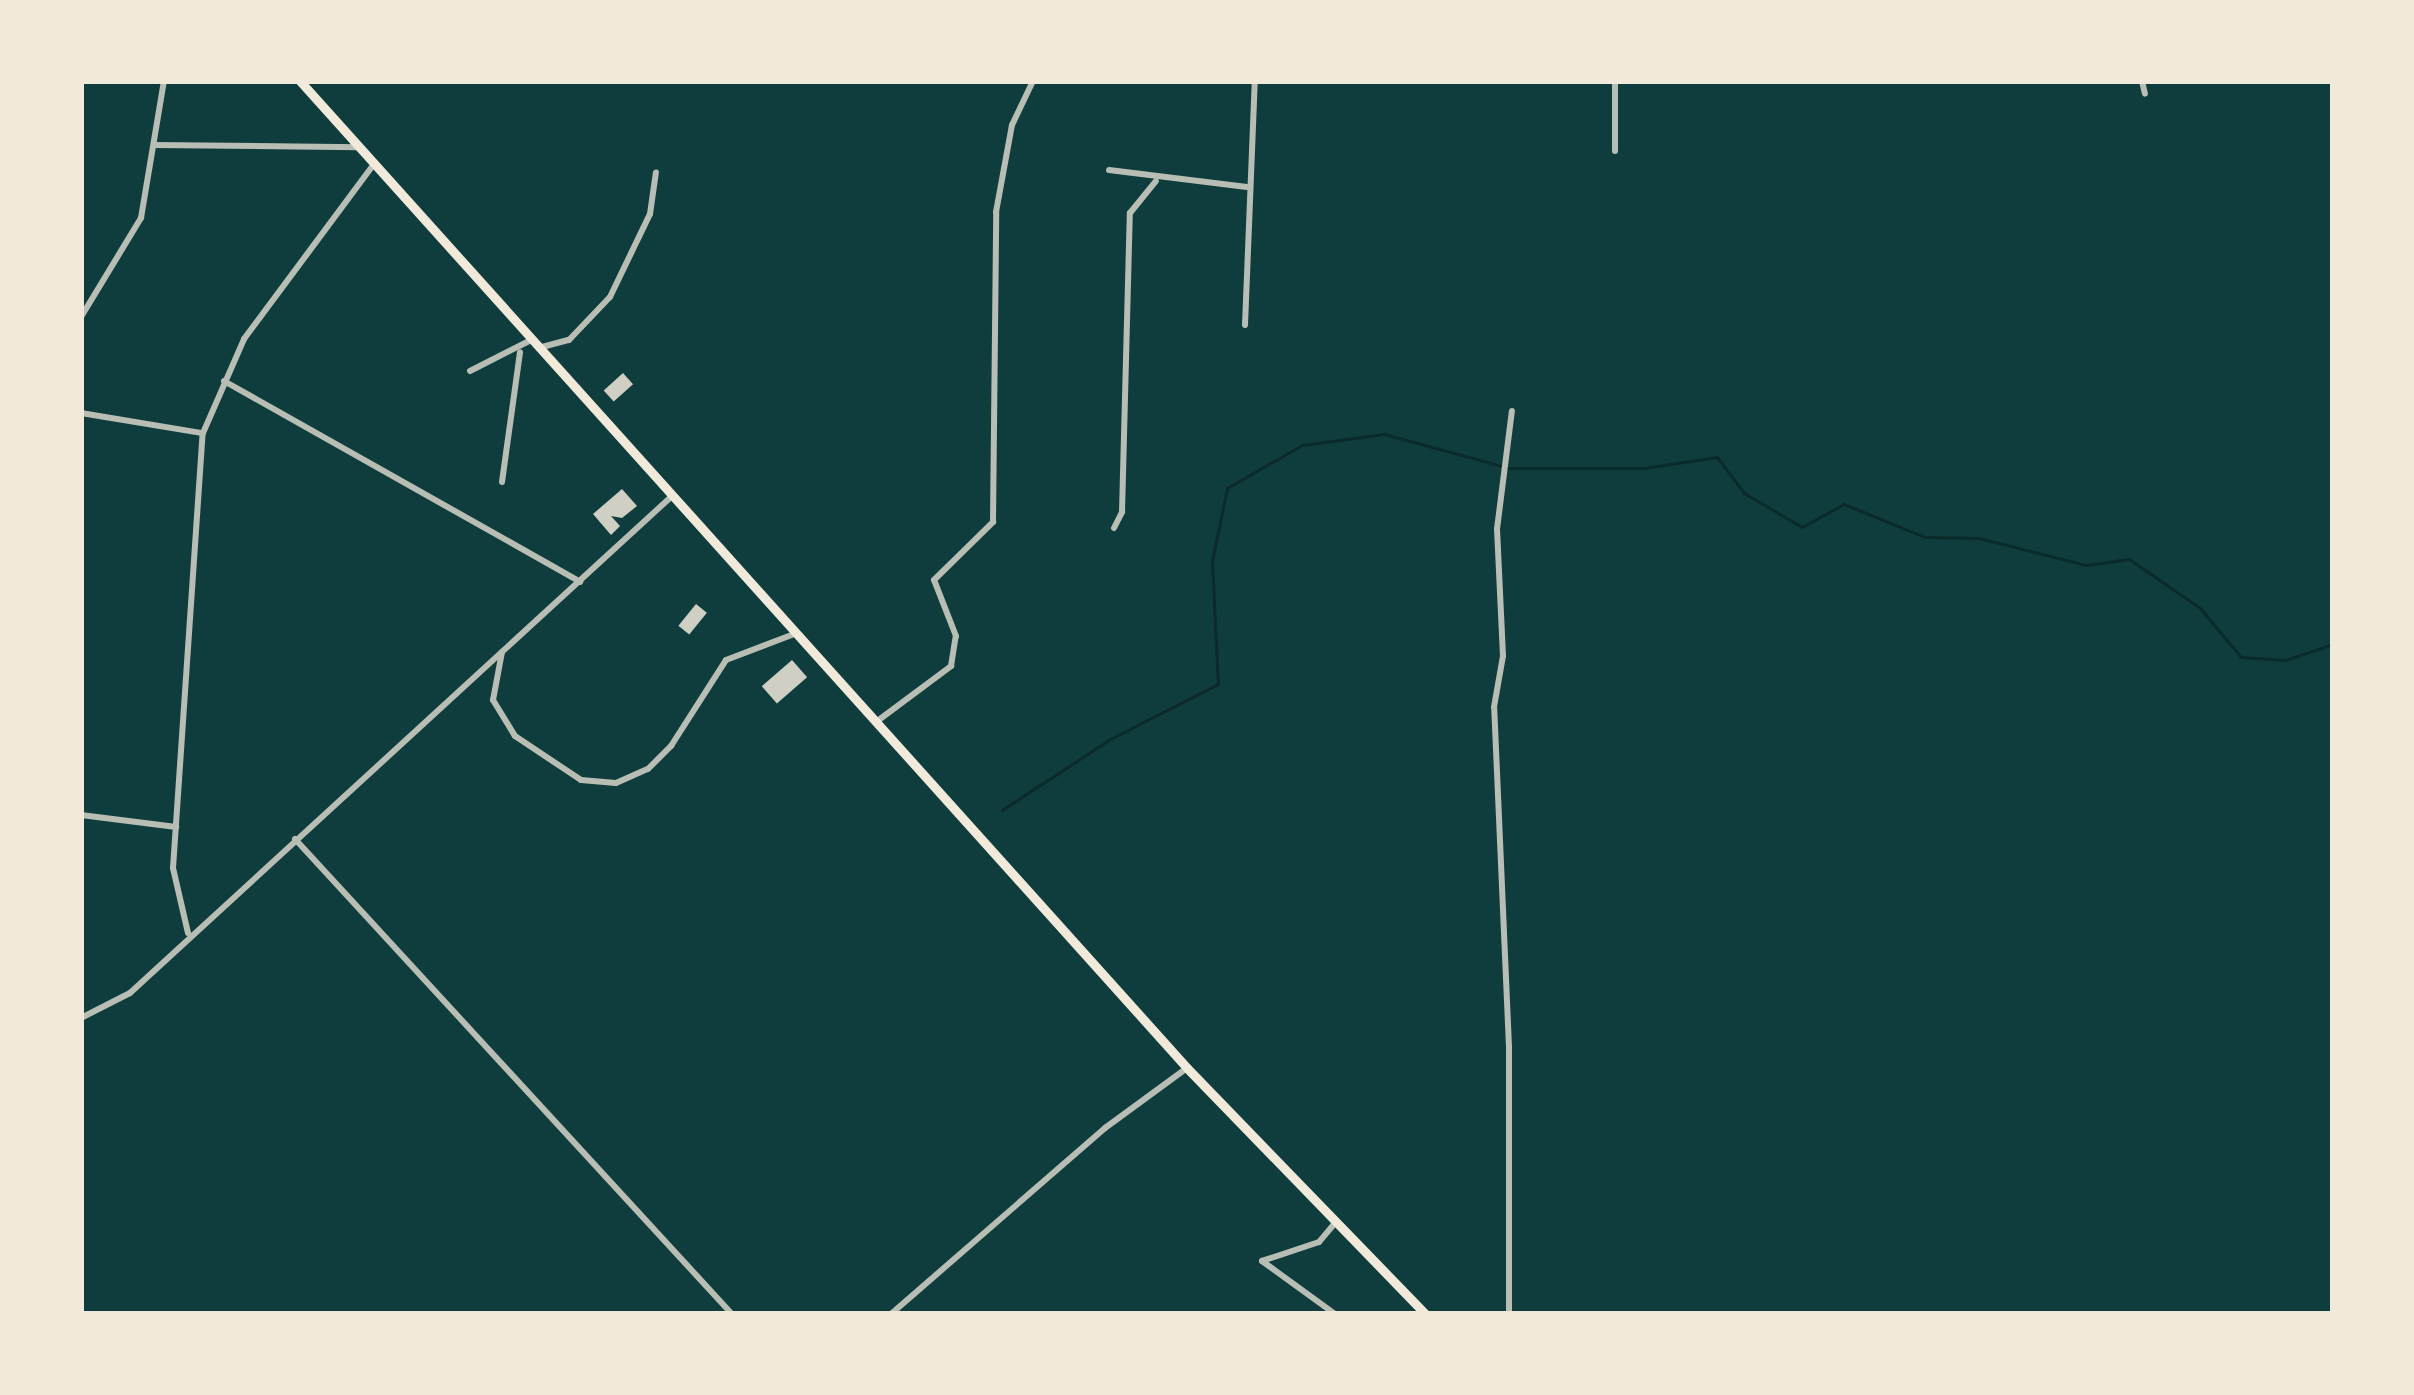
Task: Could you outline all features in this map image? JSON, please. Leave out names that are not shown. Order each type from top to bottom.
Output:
[{"type":"main road","points":[[300,81],[1187,1068],[1425,1314]]},
{"type":"street","points":[[81,316],[131,246],[164,81]]},
{"type":"street","points":[[876,722],[951,665],[956,636],[934,580],[993,521],[996,212],[1012,125],[1033,81]]},
{"type":"street","points":[[1245,325],[1253,252],[1247,187],[1255,81]]},
{"type":"street","points":[[1615,81],[1615,151]]},
{"type":"street","points":[[2142,81],[2145,94]]},
{"type":"street","points":[[154,145],[360,147]]},
{"type":"street","points":[[188,933],[173,868],[203,433],[224,381],[272,298],[374,164]]},
{"type":"street","points":[[1109,170],[1156,181],[1247,187]]},
{"type":"street","points":[[542,347],[569,340],[610,297],[650,214],[656,172]]},
{"type":"street","points":[[1114,528],[1122,512],[1130,213],[1156,181]]},
{"type":"street","points":[[470,371],[520,352],[533,338]]},
{"type":"street","points":[[502,482],[520,352]]},
{"type":"street","points":[[224,381],[580,582]]},
{"type":"street","points":[[1509,1314],[1509,1047],[1494,707],[1503,656],[1498,529],[1512,411]]},
{"type":"street","points":[[81,413],[203,433]]},
{"type":"street","points":[[81,1018],[130,993],[188,933],[671,497]]},
{"type":"street","points":[[504,646],[493,700],[501,718],[528,749],[598,784],[648,770],[726,660],[794,634]]},
{"type":"street","points":[[81,815],[176,827]]},
{"type":"street","points":[[295,838],[732,1314]]},
{"type":"street","points":[[891,1314],[1105,1128],[1187,1068]]},
{"type":"street","points":[[1335,1314],[1262,1261],[1319,1242],[1337,1221]]},
{"type":"building","points":[[623,373],[633,384],[614,402],[604,390]]},
{"type":"building","points":[[622,489],[637,506],[622,518],[611,516],[620,526],[611,535],[593,514]]},
{"type":"building","points":[[696,604],[707,613],[689,635],[678,626]]},
{"type":"building","points":[[792,660],[807,677],[777,704],[762,686]]},
{"type":"waterway","points":[[1002,810],[1110,739],[1218,684],[1212,561],[1227,488],[1302,445],[1384,434],[1509,468],[1644,468],[1717,457],[1744,493],[1802,527],[1844,504],[1925,537],[1979,538],[2086,565],[2129,559],[2200,608],[2241,657],[2285,660],[2333,644]]}]
